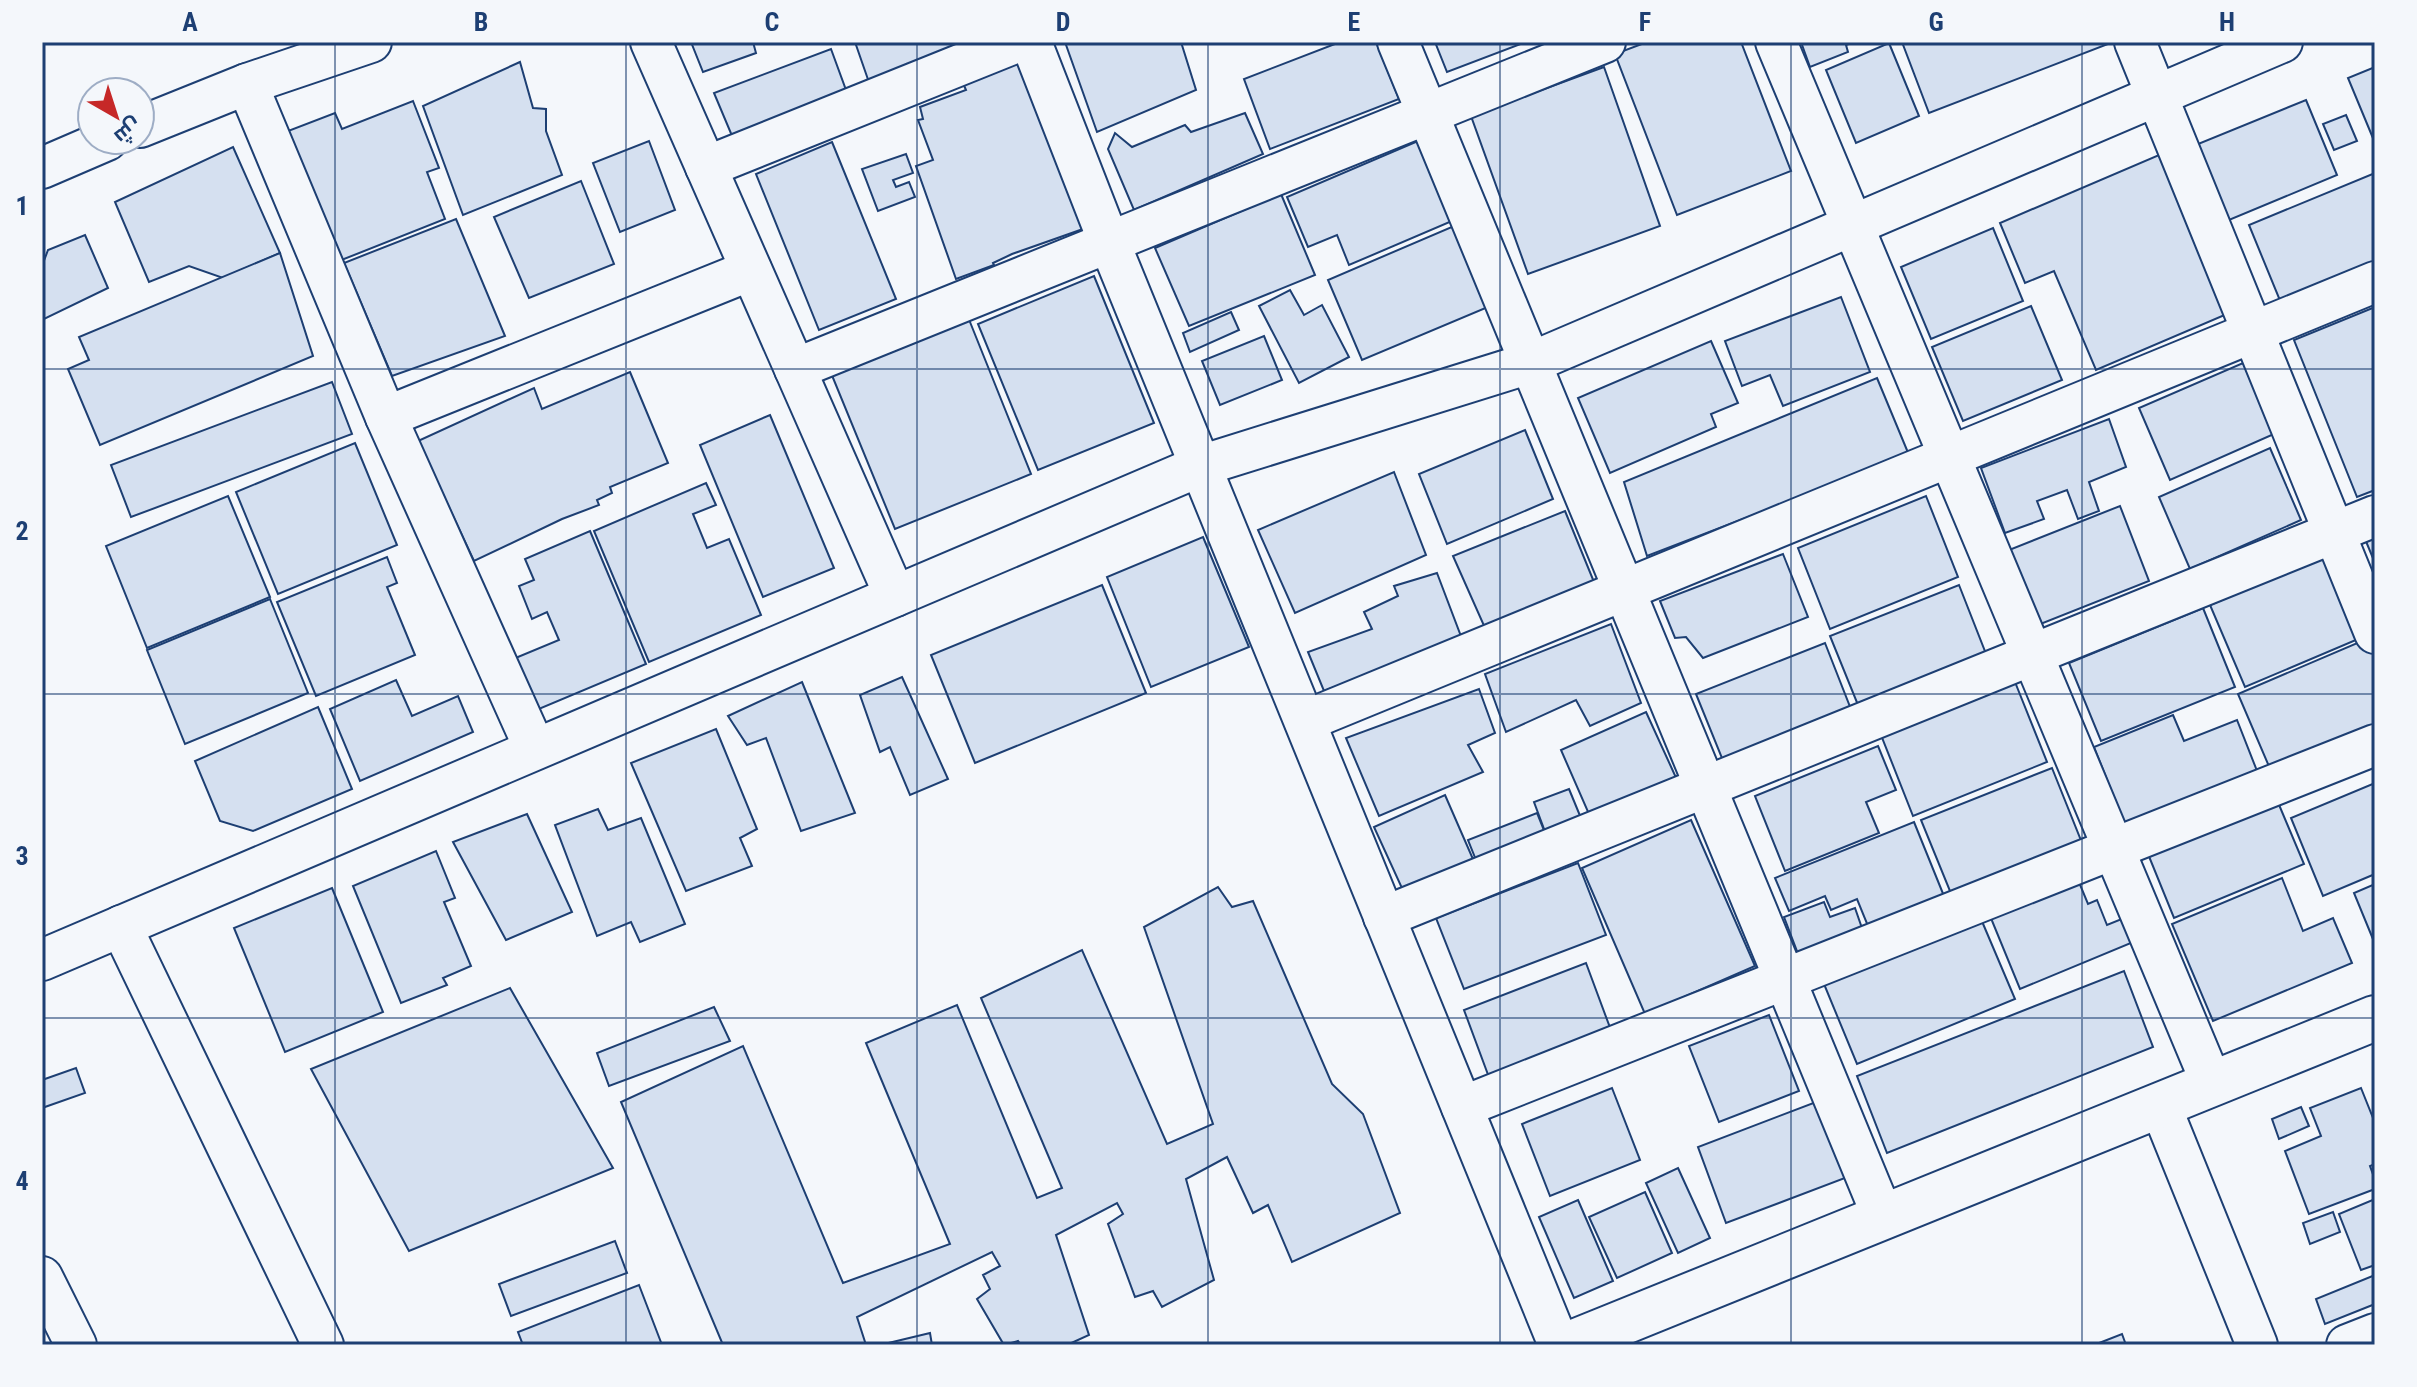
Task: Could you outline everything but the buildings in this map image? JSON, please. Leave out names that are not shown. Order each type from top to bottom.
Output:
[{"type":"street","points":[[156,121],[247,84],[371,42]]},
{"type":"street","points":[[651,42],[895,596]]},
{"type":"street","points":[[706,167],[1017,42]]},
{"type":"street","points":[[1031,42],[1109,242],[1559,1345]]},
{"type":"street","points":[[1398,42],[1883,1217]]},
{"type":"street","points":[[795,369],[1605,42]]},
{"type":"street","points":[[1776,42],[2212,1084]]},
{"type":"street","points":[[2135,42],[2375,633]]},
{"type":"street","points":[[42,960],[1200,466],[1530,363],[2282,42]]},
{"type":"street","points":[[247,84],[386,417],[535,749]]},
{"type":"street","points":[[42,168],[76,153]]},
{"type":"street","points":[[386,417],[751,270]]},
{"type":"street","points":[[1305,721],[2375,282]]},
{"type":"street","points":[[1384,917],[2375,516]]},
{"type":"street","points":[[1462,1107],[2375,745]]},
{"type":"street","points":[[121,926],[323,1345]]},
{"type":"street","points":[[1567,1345],[2375,1018]]},
{"type":"street","points":[[2160,1105],[2257,1345]]},
{"type":"street","points":[[42,1277],[76,1345]]},
{"type":"street","points":[[2347,1345],[2375,1334]]}]
